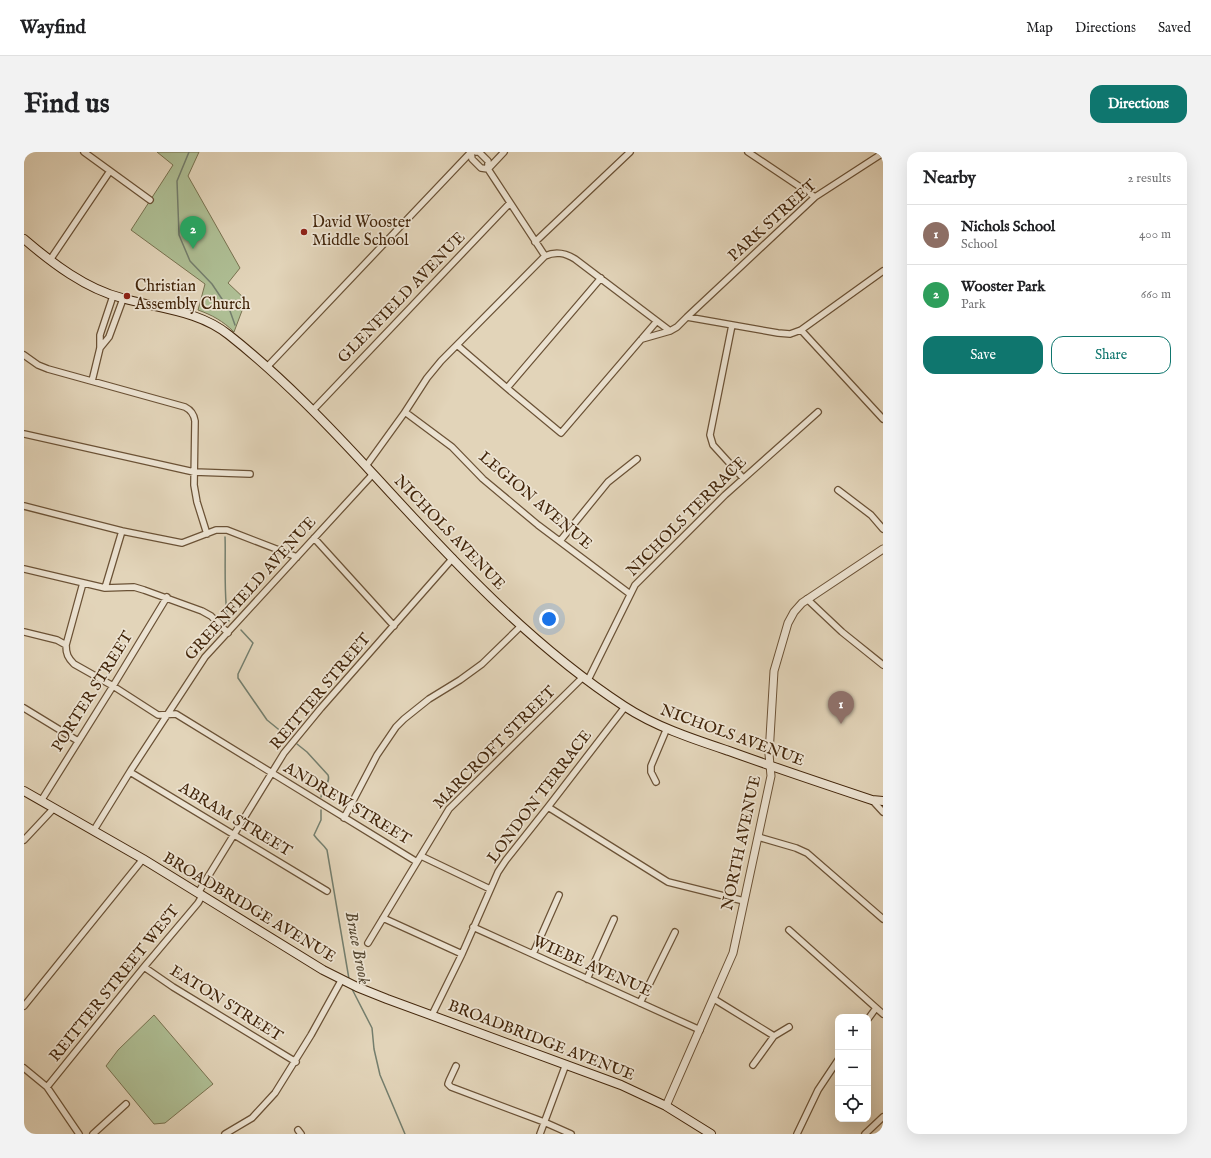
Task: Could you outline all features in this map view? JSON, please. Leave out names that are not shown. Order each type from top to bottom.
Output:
[{"type":"main road","name":"NICHOLS AVENUE","points":[[24,239],[73,276],[113,296],[187,313],[226,332],[267,367],[313,410],[453,558],[521,626],[586,679],[625,707],[667,728],[771,767],[872,800],[883,801]]},
{"type":"main road","name":"BROADBRIDGE AVENUE","points":[[24,791],[143,859],[323,970],[357,987],[621,1085],[666,1106],[711,1134]]},
{"type":"street","points":[[84,152],[150,200]]},
{"type":"street","points":[[471,152],[472,159],[481,168],[488,169]]},
{"type":"street","points":[[267,367],[471,152]]},
{"type":"street","points":[[476,152],[479,152],[488,162],[488,169],[545,256]]},
{"type":"street","points":[[488,169],[504,152]]},
{"type":"street","points":[[535,242],[630,152]]},
{"type":"street","points":[[748,152],[815,197]]},
{"type":"street","name":"PARK STREET","points":[[670,331],[687,317],[815,197],[883,154]]},
{"type":"street","points":[[50,260],[110,171]]},
{"type":"street","name":"GLENFIELD AVENUE","points":[[313,410],[510,203]]},
{"type":"street","points":[[366,466],[405,412],[427,378],[457,345],[545,256],[559,253],[570,255],[670,331]]},
{"type":"street","points":[[687,317],[790,334],[800,330],[883,270]]},
{"type":"street","points":[[506,388],[601,278]]},
{"type":"street","points":[[92,381],[100,348],[100,335],[113,296]]},
{"type":"street","points":[[100,348],[109,338],[123,299]]},
{"type":"street","points":[[457,345],[506,388],[562,433],[657,322]]},
{"type":"street","points":[[732,325],[710,435],[713,445],[743,478]]},
{"type":"street","points":[[800,330],[883,419]]},
{"type":"street","points":[[642,339],[670,331]]},
{"type":"street","points":[[24,355],[38,365],[48,369],[185,407],[191,410],[195,421],[194,472],[197,502],[207,534]]},
{"type":"street","name":"LEGION AVENUE","points":[[405,412],[452,447],[483,479],[538,525],[630,594]]},
{"type":"street","name":"NICHOLS TERRACE","points":[[586,679],[630,594],[639,581],[743,478],[818,412]]},
{"type":"street","points":[[24,434],[194,472],[250,474]]},
{"type":"street","points":[[560,541],[608,482],[637,459]]},
{"type":"street","name":"GREENFIELD AVENUE","points":[[94,830],[167,714],[206,657],[297,556],[374,474]]},
{"type":"street","points":[[838,490],[871,515],[883,529]]},
{"type":"street","points":[[24,506],[182,543],[220,529],[232,531],[297,556]]},
{"type":"street","points":[[105,588],[122,530]]},
{"type":"street","points":[[314,538],[394,626]]},
{"type":"street","name":"NORTH AVENUE","points":[[666,1106],[733,953],[771,776],[769,754],[774,671],[791,617],[799,606],[807,599],[883,549]]},
{"type":"street","name":"REITTER STREET","points":[[200,895],[234,834],[284,753],[296,737],[453,558]]},
{"type":"street","points":[[24,569],[105,588],[134,587],[166,597],[211,616],[228,633]]},
{"type":"street","points":[[24,632],[57,640],[66,645],[83,583]]},
{"type":"street","name":"PORTER STREET","points":[[41,801],[113,686],[166,597]]},
{"type":"street","points":[[807,599],[842,632],[883,665]]},
{"type":"street","points":[[344,818],[377,755],[396,727],[429,699],[460,680],[482,664],[521,626]]},
{"type":"street","name":"ANDREW STREET","points":[[66,645],[66,653],[74,664],[113,686],[158,715],[176,714],[417,862]]},
{"type":"street","name":"MARCROFT STREET","points":[[368,944],[448,809],[586,679]]},
{"type":"street","name":"LONDON TERRACE","points":[[432,1015],[462,954],[498,872],[625,707]]},
{"type":"street","points":[[24,708],[78,740]]},
{"type":"street","points":[[656,782],[651,772],[651,766],[667,728]]},
{"type":"street","name":"ABRAM STREET","points":[[130,772],[327,891]]},
{"type":"street","points":[[872,800],[883,812]]},
{"type":"street","points":[[548,807],[668,882],[744,901]]},
{"type":"street","points":[[24,840],[54,808]]},
{"type":"street","points":[[758,837],[796,848],[807,853],[883,919]]},
{"type":"street","points":[[421,856],[490,889]]},
{"type":"street","points":[[24,1006],[143,859]]},
{"type":"street","name":"REITTER STREET WEST","points":[[47,1087],[144,966],[198,903],[200,895]]},
{"type":"street","points":[[533,954],[559,895]]},
{"type":"street","points":[[383,918],[462,954]]},
{"type":"street","points":[[587,979],[614,918]]},
{"type":"street","name":"WIEBE AVENUE","points":[[473,927],[700,1030]]},
{"type":"street","points":[[789,930],[883,1014]]},
{"type":"street","points":[[640,1003],[675,932]]},
{"type":"street","name":"EATON STREET","points":[[144,966],[173,987],[296,1062]]},
{"type":"street","points":[[225,1134],[246,1122],[257,1113],[275,1093],[296,1062],[344,980]]},
{"type":"street","points":[[714,999],[774,1036]]},
{"type":"street","points":[[871,1015],[876,1008]]},
{"type":"street","points":[[753,1065],[774,1036],[789,1027]]},
{"type":"street","points":[[540,1134],[566,1064]]},
{"type":"street","points":[[797,1134],[818,1090],[835,1064]]},
{"type":"street","points":[[456,1066],[448,1081],[448,1084],[451,1087],[544,1122],[571,1134]]},
{"type":"street","points":[[24,1068],[47,1087],[79,1134]]},
{"type":"street","points":[[93,1134],[126,1104]]},
{"type":"street","points":[[865,1134],[883,1117]]},
{"type":"green space","points":[[157,152],[199,152],[188,176],[240,268],[228,283],[246,300],[234,332],[217,319],[198,310],[205,284],[131,230],[173,165]]},
{"type":"green space","points":[[154,1015],[213,1084],[165,1123],[154,1124],[106,1066],[118,1050]]},
{"type":"waterway","name":"Bruce Brook","points":[[189,152],[177,181],[179,235],[190,261],[212,284],[230,311],[235,325]]},
{"type":"waterway","name":"Bruce Brook","points":[[225,537],[225,594],[229,621]]},
{"type":"waterway","name":"Bruce Brook","points":[[241,630],[253,643],[238,674],[238,678],[267,720],[288,737]]},
{"type":"waterway","name":"Bruce Brook","points":[[297,744],[307,752],[328,775],[329,778],[321,797]]},
{"type":"waterway","name":"Bruce Brook","points":[[321,810],[321,820],[314,835],[327,850],[349,979]]},
{"type":"waterway","name":"Bruce Brook","points":[[352,989],[372,1028],[374,1049],[380,1075],[405,1134]]},
{"type":"place","name":"David Wooster Middle School","points":[[304,232]]},
{"type":"place","name":"Wooster Park","points":[[193,249]]},
{"type":"place","name":"Christian Assembly Church","points":[[127,296]]},
{"type":"place","name":"Nichols School","points":[[841,724]]}]
